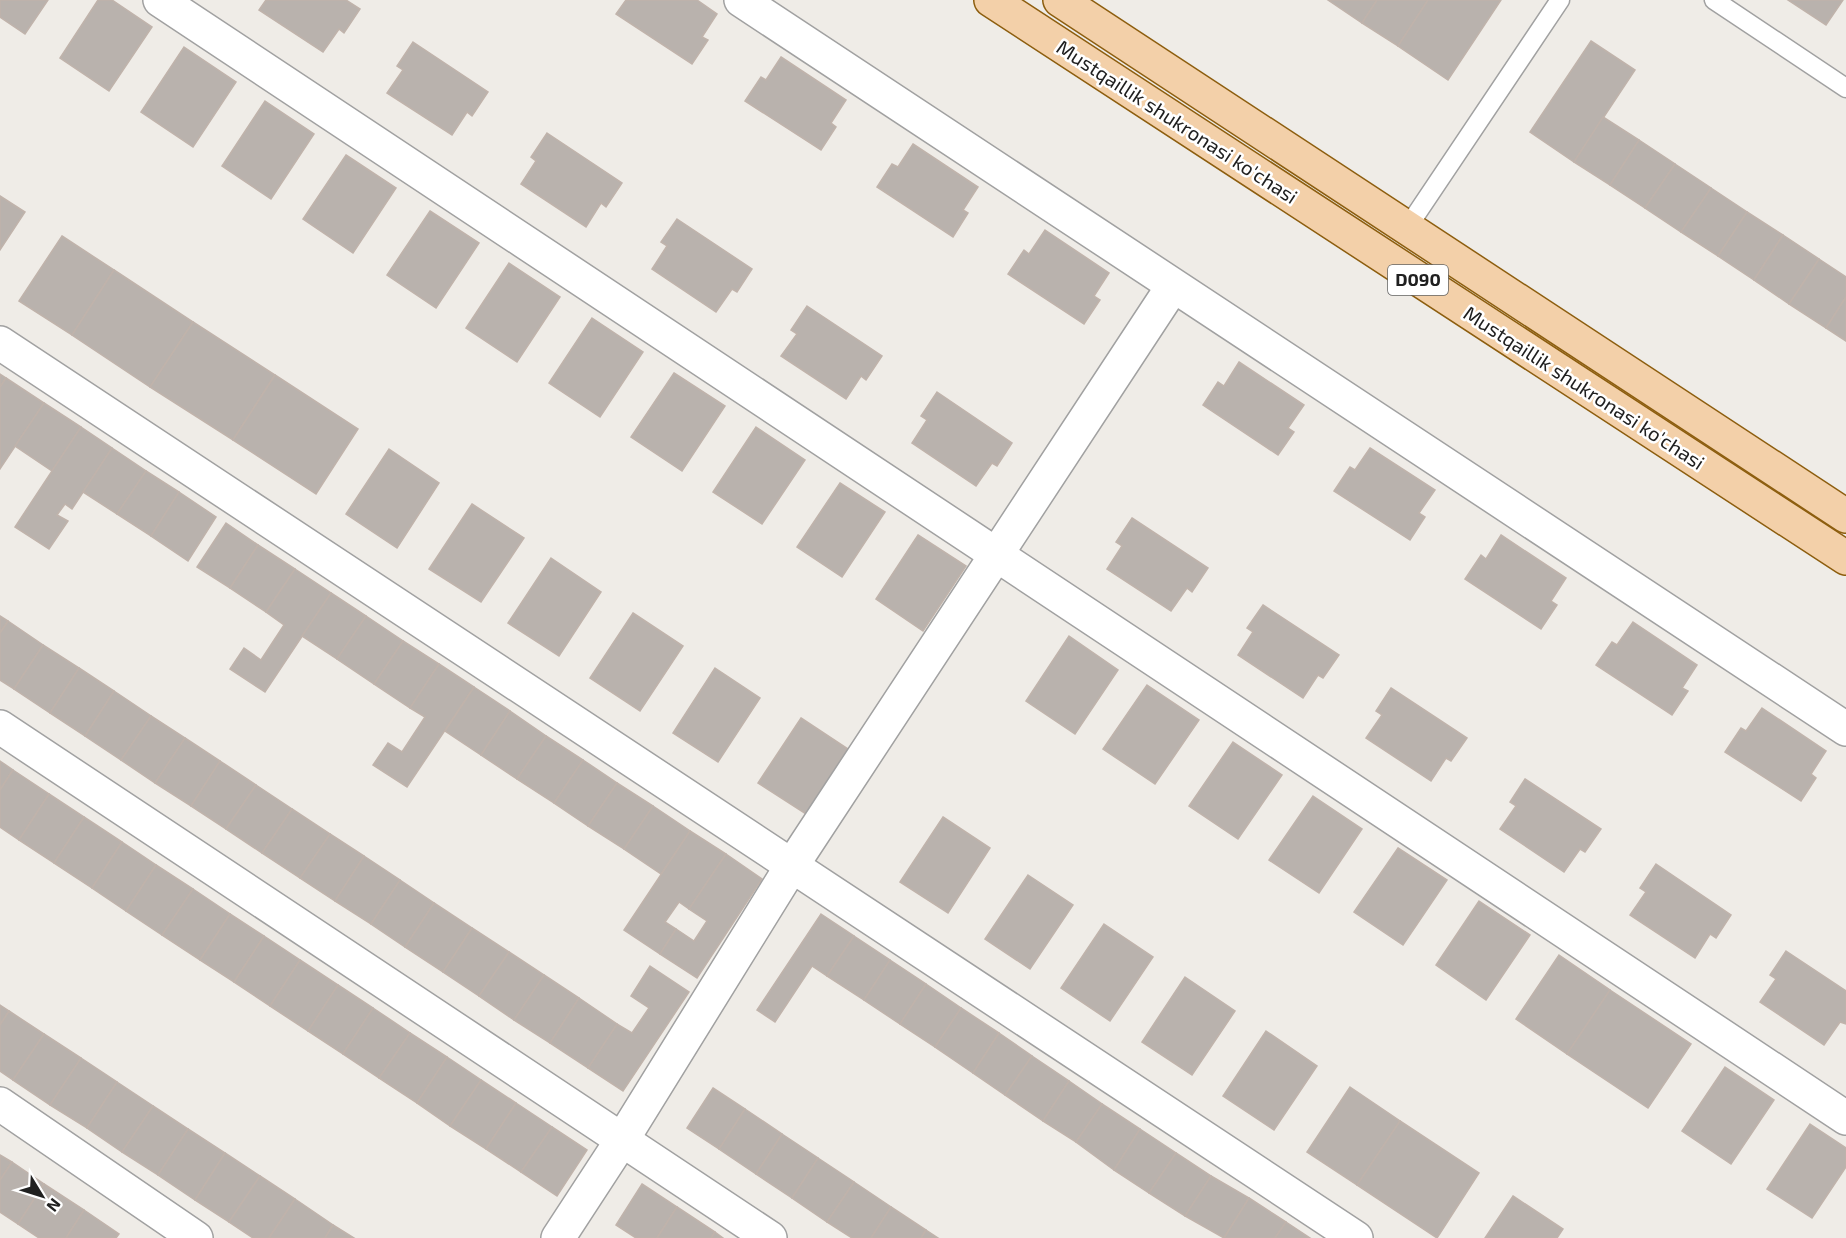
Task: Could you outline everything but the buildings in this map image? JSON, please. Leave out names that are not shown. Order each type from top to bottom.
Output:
[{"type":"main road","name":"Mustqaillik shukronasi ko'chasi","points":[[991,0],[1846,558]]},
{"type":"main road","name":"Mustqaillik shukronasi ko'chasi","points":[[1060,0],[1846,516]]},
{"type":"street","points":[[160,0],[1846,1118]]},
{"type":"street","points":[[741,0],[1846,729]]},
{"type":"street","points":[[558,1238],[622,1140],[791,867],[1173,286]]},
{"type":"street","points":[[0,343],[1356,1238]]},
{"type":"street","points":[[0,727],[770,1238]]},
{"type":"street","points":[[0,1104],[196,1238]]},
{"type":"lane","points":[[1407,228],[1560,0]]},
{"type":"lane","points":[[1714,0],[1846,88]]}]
